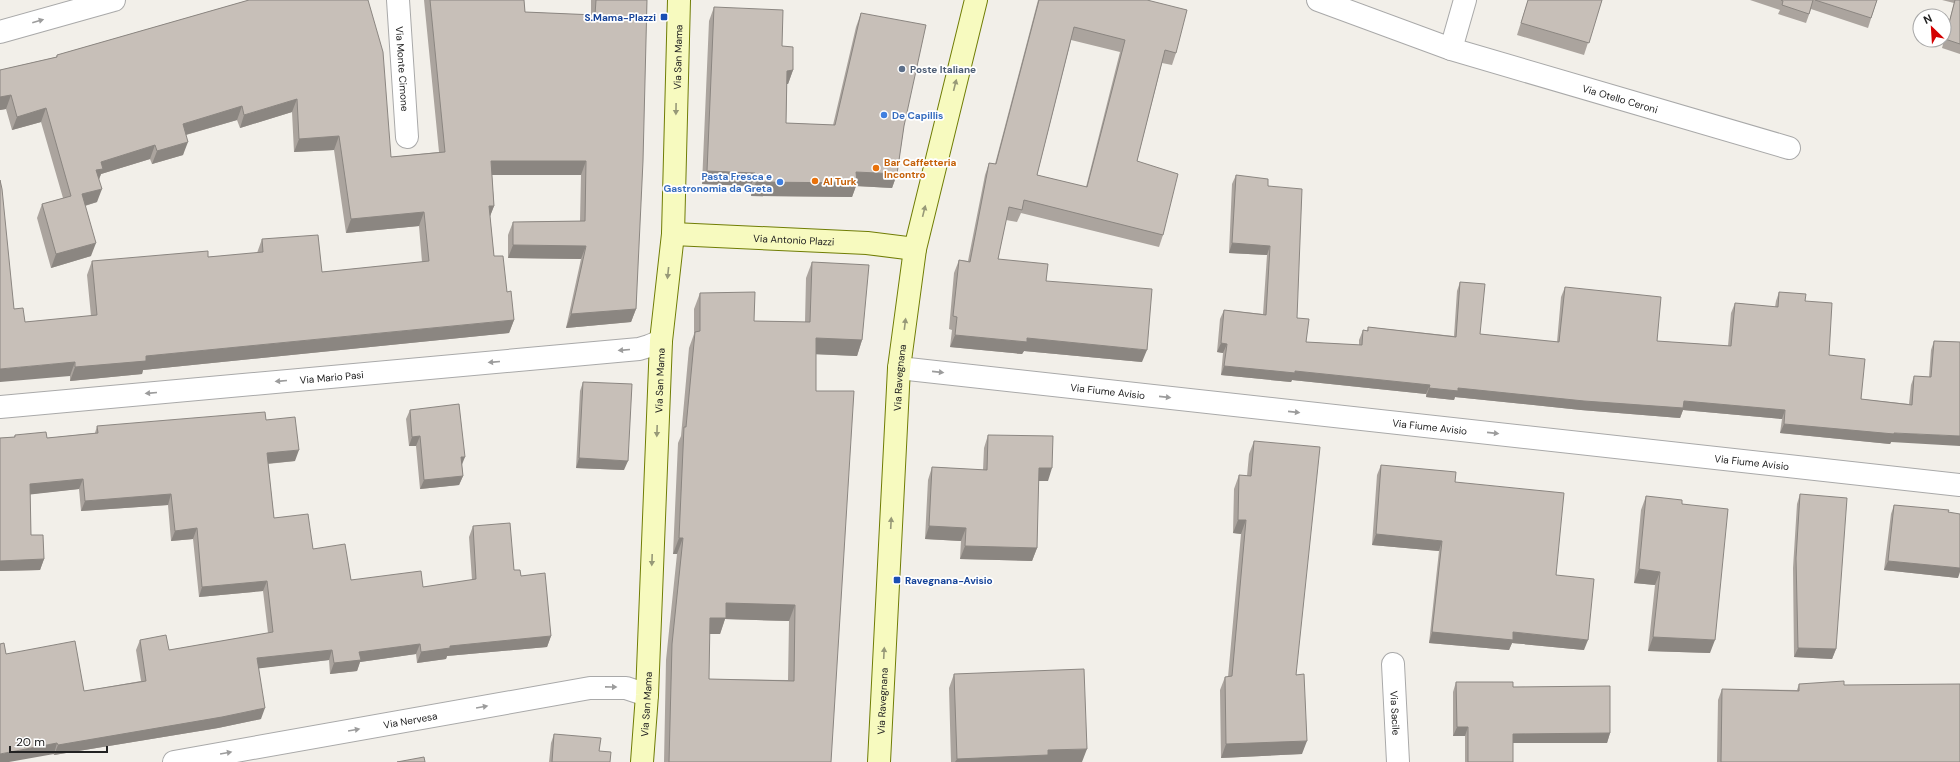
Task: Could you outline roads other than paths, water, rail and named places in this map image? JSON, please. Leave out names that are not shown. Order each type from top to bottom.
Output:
[{"type":"street","points":[[0,32],[114,0]]},
{"type":"street","name":"Via Monte Cimone","points":[[398,0],[408,138]]},
{"type":"street","name":"Via San Mama","points":[[642,762],[647,695],[661,341],[673,234],[679,0]]},
{"type":"street","name":"Via Ravegnana","points":[[880,762],[900,368],[915,249],[976,0]]},
{"type":"street","name":"Via Otello Ceroni","points":[[1318,0],[1451,50],[1789,148]]},
{"type":"street","points":[[1451,50],[1466,0]]},
{"type":"street","name":"Via Antonio Plazzi","points":[[673,234],[867,243],[915,249]]},
{"type":"street","name":"Via Mario Pasi","points":[[0,407],[639,349],[661,341]]},
{"type":"street","name":"Via Fiume Avisio","points":[[900,368],[1960,485]]},
{"type":"street","name":"Via Sacile","points":[[1393,664],[1398,762]]},
{"type":"street","name":"Via Nervesa","points":[[174,762],[590,688],[626,688],[647,695]]},
{"type":"place","name":"S.Mama-Plazzi","points":[[664,17]]},
{"type":"place","name":"Poste Italiane","points":[[902,69]]},
{"type":"place","name":"De Capillis","points":[[884,115]]},
{"type":"place","name":"Bar Caffetteria Incontro","points":[[876,168]]},
{"type":"place","name":"Al Turk","points":[[815,181]]},
{"type":"place","name":"Pasta Fresca e Gastronomia da Greta","points":[[780,182]]},
{"type":"place","name":"Ravegnana-Avisio","points":[[897,580]]}]
